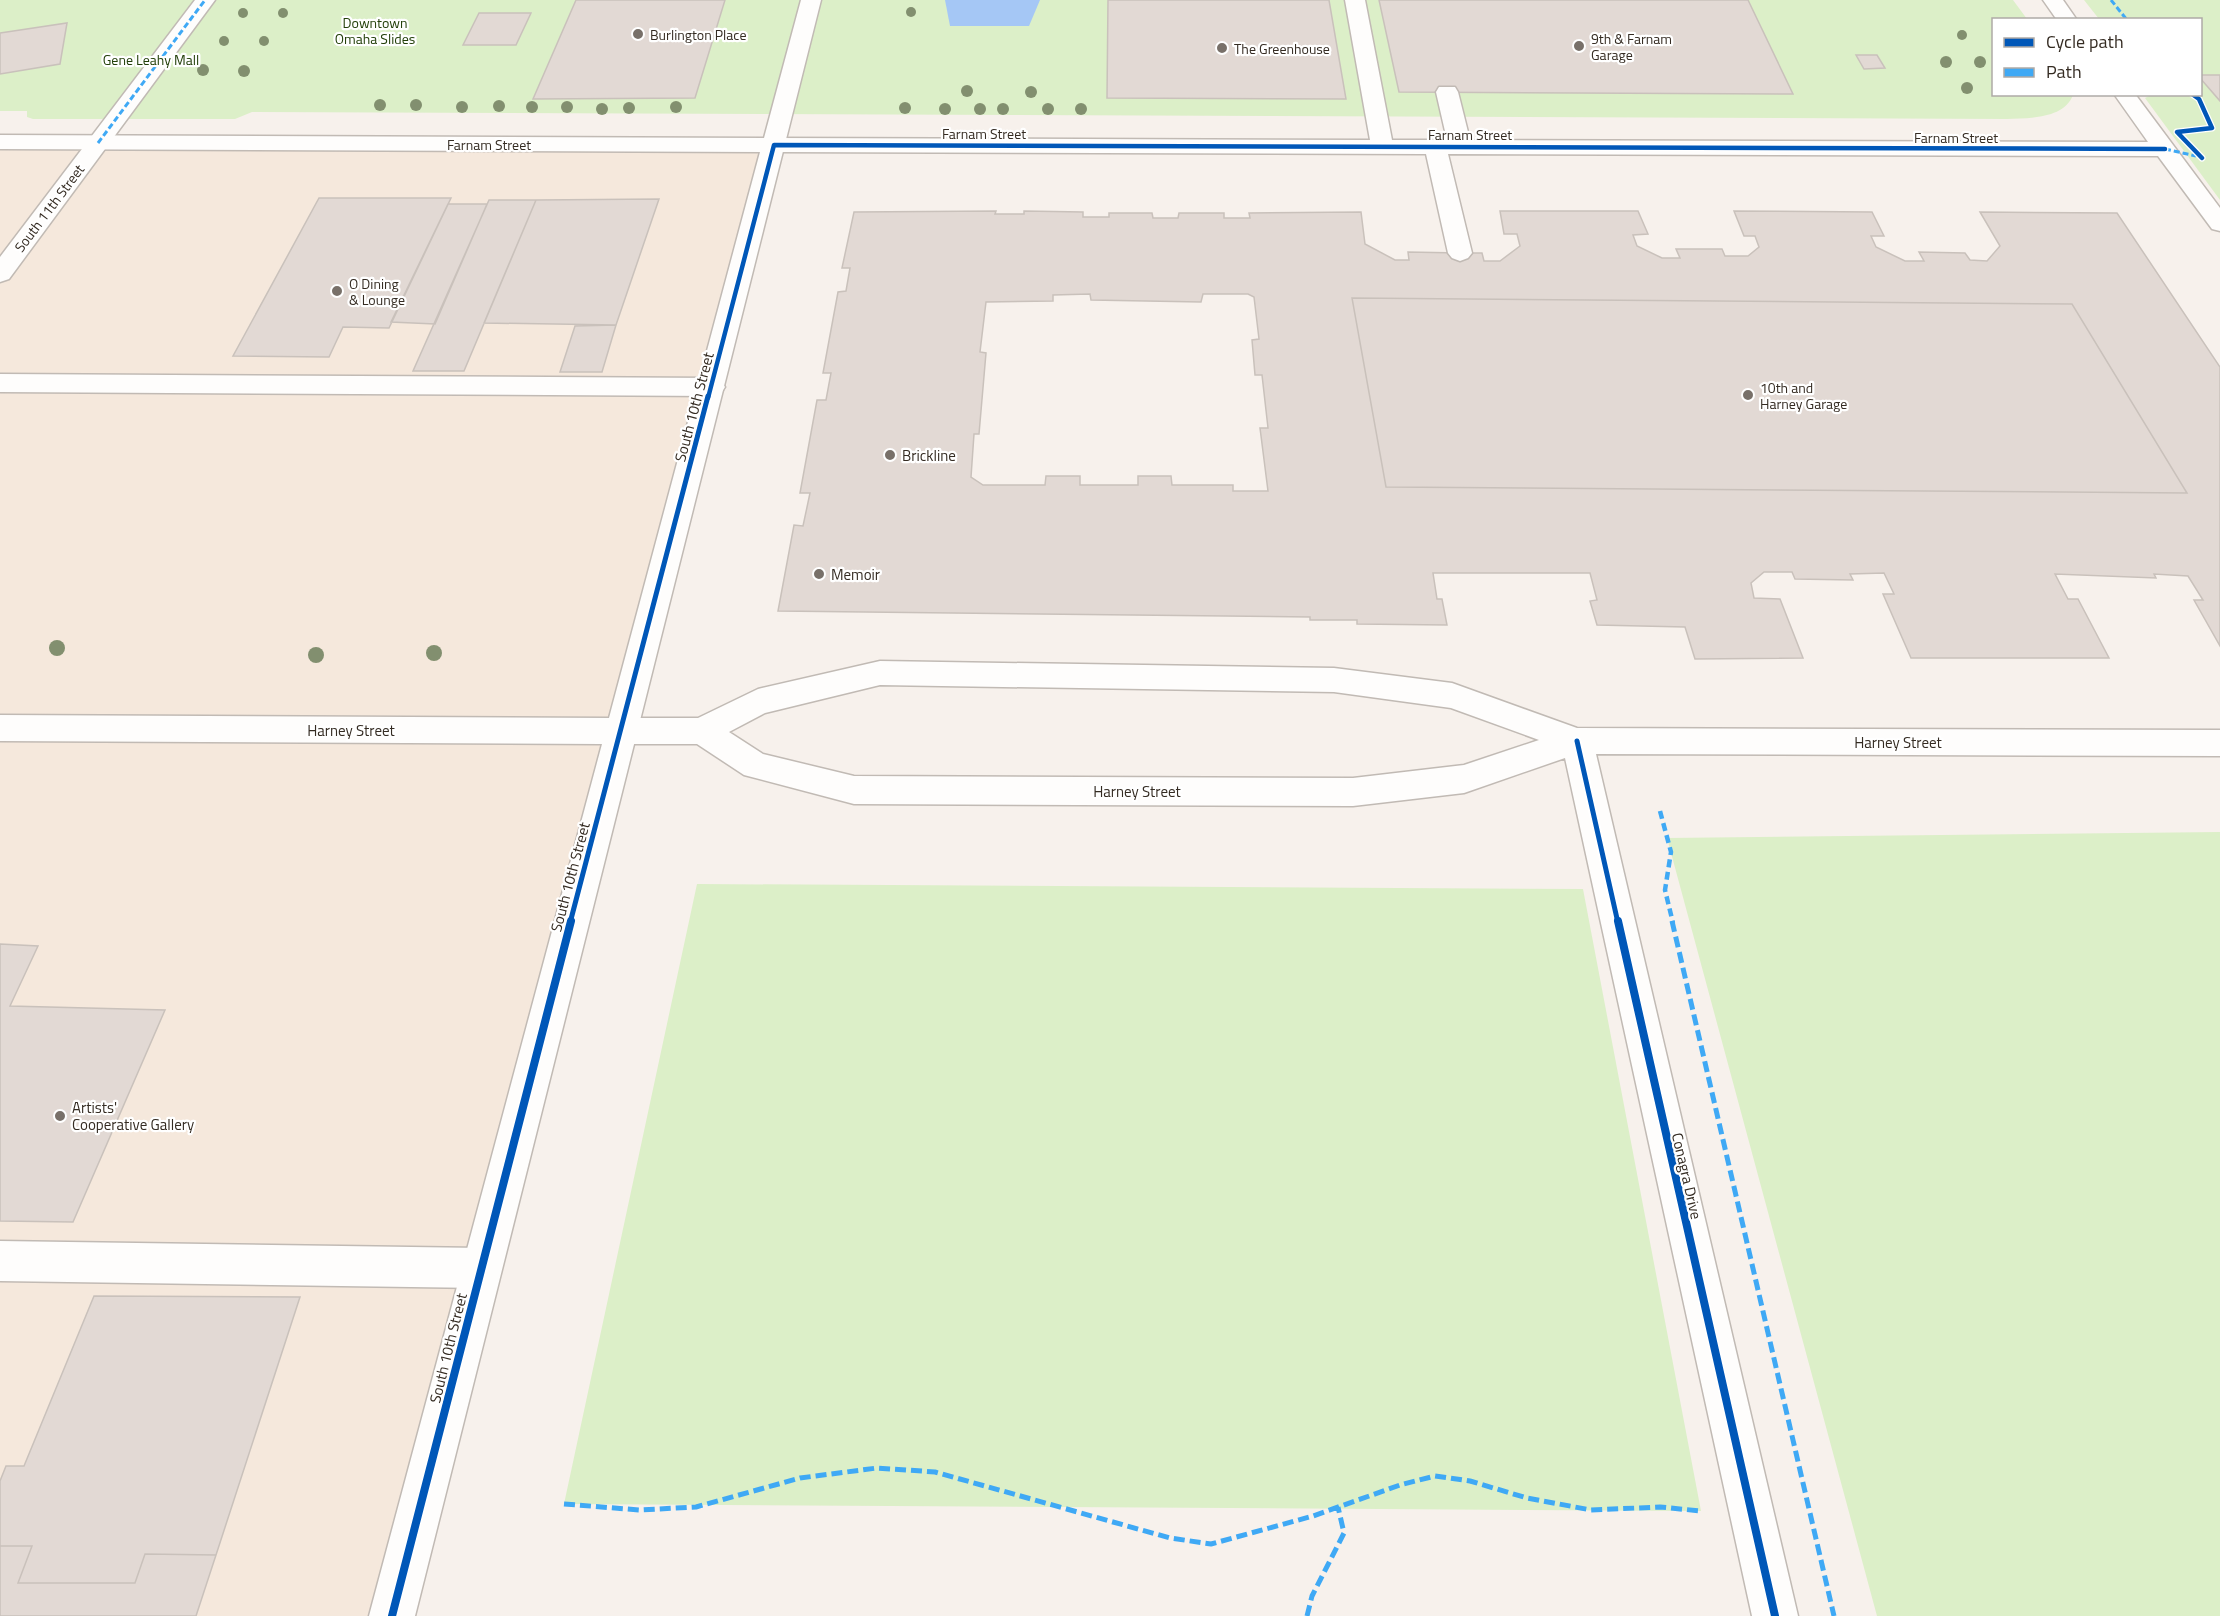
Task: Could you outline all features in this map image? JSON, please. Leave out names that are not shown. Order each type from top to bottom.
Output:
[{"type":"street","name":"South 11th Street","points":[[0,274],[205,0]]},
{"type":"street","name":"South 10th Street","points":[[392,1616],[811,0]]},
{"type":"street","points":[[1355,0],[1382,146]]},
{"type":"street","points":[[2053,0],[2066,18]]},
{"type":"street","points":[[1447,92],[1460,147]]},
{"type":"street","points":[[2125,96],[2220,224]]},
{"type":"street","name":"Farnam Street","points":[[0,142],[2165,149]]},
{"type":"street","points":[[1435,146],[1460,253]]},
{"type":"street","points":[[0,383],[712,387]]},
{"type":"street","name":"Harney Street","points":[[0,728],[702,731],[758,702],[880,673],[1334,680],[1452,696],[1577,741]]},
{"type":"street","name":"Harney Street","points":[[702,731],[755,765],[854,790],[1353,792],[1464,779],[1577,741],[2220,743]]},
{"type":"street","name":"Conagra Drive","points":[[1577,741],[1775,1616]]},
{"type":"street","points":[[0,1261],[481,1268]]},
{"type":"shaded area","points":[[0,142],[774,145],[392,1616],[0,1616]]},
{"type":"green space","name":"Gene Leahy Mall","points":[[0,0],[2013,0],[2026,18],[1992,18],[1992,96],[2072,96],[2062,109],[2054,113],[2045,116],[2007,119],[252,112],[235,119],[33,119],[27,117],[27,111],[0,111]]},
{"type":"green space","points":[[2084,0],[2220,0],[2220,200],[2145,98],[2149,96],[2202,96],[2202,18],[2098,18]]},
{"type":"green space","points":[[2220,832],[2220,1616],[1877,1616],[1667,838]]},
{"type":"green space","points":[[697,884],[1583,889],[1701,1511],[564,1504]]},
{"type":"water","points":[[945,0],[1040,0],[1029,26],[950,26]]},
{"type":"building","name":"Burlington Place","points":[[576,0],[725,0],[695,98],[533,99]]},
{"type":"building","name":"The Greenhouse","points":[[1108,0],[1329,0],[1346,99],[1107,98]]},
{"type":"building","name":"9th & Farnam Garage","points":[[1379,0],[1748,0],[1793,94],[1399,92]]},
{"type":"building","points":[[479,13],[531,13],[516,45],[463,45]]},
{"type":"building","points":[[67,23],[60,64],[0,74],[0,33]]},
{"type":"building","points":[[1856,55],[1877,55],[1885,68],[1864,69]]},
{"type":"building","points":[[2202,75],[2220,75],[2220,101],[2202,80]]},
{"type":"building","points":[[319,198],[451,198],[389,328],[343,327],[329,357],[233,356]]},
{"type":"building","points":[[659,199],[616,325],[484,323],[536,200]]},
{"type":"building","points":[[489,200],[536,200],[464,371],[413,371]]},
{"type":"building","points":[[448,204],[487,204],[435,324],[391,322]]},
{"type":"building","name":"Brickline","points":[[996,211],[995,214],[1024,214],[1024,211],[1083,212],[1083,217],[1109,217],[1109,213],[1152,213],[1153,218],[1178,218],[1179,213],[1224,213],[1224,218],[1250,218],[1249,213],[1361,212],[1365,244],[1395,260],[1409,260],[1408,252],[1482,253],[1484,261],[1500,261],[1520,246],[1517,234],[1504,234],[1500,211],[1638,211],[1648,234],[1633,235],[1637,246],[1662,258],[1680,258],[1676,249],[1722,249],[1725,256],[1748,256],[1759,247],[1755,236],[1744,236],[1734,211],[1872,212],[1884,236],[1871,236],[1876,247],[1905,261],[1924,261],[1919,252],[1965,253],[1970,260],[1987,261],[2000,246],[1980,212],[2117,213],[2220,367],[2220,646],[2194,600],[2203,600],[2188,576],[2154,574],[2156,578],[2055,574],[2068,599],[2078,599],[2109,658],[1911,658],[1883,594],[1894,594],[1884,573],[1850,574],[1853,580],[1795,579],[1792,572],[1764,572],[1751,583],[1754,598],[1780,599],[1803,658],[1695,659],[1685,627],[1597,625],[1590,601],[1597,600],[1590,573],[1433,573],[1437,599],[1442,599],[1447,625],[1357,624],[1357,620],[1310,620],[1310,617],[778,611],[794,525],[803,526],[810,493],[800,493],[817,400],[826,400],[831,373],[823,373],[838,292],[846,291],[850,268],[842,268],[854,212]],"holes":[[[1090,294],[1091,300],[1201,302],[1203,294],[1248,294],[1254,297],[1259,339],[1252,340],[1255,375],[1262,375],[1268,428],[1260,428],[1268,491],[1233,491],[1233,485],[1172,485],[1171,476],[1138,476],[1138,485],[1080,485],[1080,476],[1046,476],[1045,485],[983,485],[971,477],[974,434],[979,434],[986,353],[980,352],[986,302],[1053,301],[1053,295]],[[1352,298],[2072,304],[2187,493],[1386,487]]]},
{"type":"building","name":"10th and Harney Garage","points":[[1352,298],[2072,304],[2187,493],[1386,487]]},
{"type":"building","points":[[616,325],[602,372],[560,372],[575,326]]},
{"type":"building","name":"Artists' Cooperative Gallery","points":[[0,944],[38,946],[10,1006],[165,1010],[73,1222],[0,1221]]},
{"type":"building","points":[[94,1296],[300,1297],[216,1555],[145,1554],[135,1583],[18,1583],[32,1546],[0,1546],[0,1481],[6,1466],[24,1466]]},
{"type":"building","points":[[0,1546],[32,1546],[18,1583],[135,1583],[145,1554],[216,1555],[196,1616],[0,1616]]},
{"type":"marked path","points":[[98,143],[205,0]]},
{"type":"marked path","points":[[2111,0],[2125,18]]},
{"type":"marked path","points":[[2165,149],[2196,156]]},
{"type":"marked path","points":[[1660,811],[1671,852],[1665,890],[1834,1616]]},
{"type":"marked path","points":[[564,1504],[640,1510],[696,1507],[723,1502],[773,1485],[819,1474],[858,1469],[896,1468],[935,1472],[1170,1538],[1211,1544],[1313,1516],[1400,1485],[1435,1476],[1470,1481],[1527,1498],[1591,1510],[1660,1507],[1701,1511]]},
{"type":"marked path","points":[[1307,1616],[1312,1596],[1344,1533],[1338,1507]]},
{"type":"cycle path","points":[[2195,96],[2199,99],[2212,128],[2177,132],[2187,145],[2202,158]]},
{"type":"cycle path","points":[[392,1616],[530,1077],[774,145],[2165,149]]},
{"type":"cycle path","points":[[1577,741],[1775,1616]]},
{"type":"place","name":"Burlington Place","points":[[638,34]]},
{"type":"place","name":"9th & Farnam Garage","points":[[1579,46]]},
{"type":"place","name":"The Greenhouse","points":[[1222,48]]},
{"type":"place","name":"O Dining & Lounge","points":[[337,291]]},
{"type":"place","name":"10th and Harney Garage","points":[[1748,395]]},
{"type":"place","name":"Brickline","points":[[890,455]]},
{"type":"place","name":"Memoir","points":[[819,574]]},
{"type":"place","name":"Artists' Cooperative Gallery","points":[[60,1116]]},
{"type":"park label","name":"Downtown Omaha Slides","points":[[375,30]]}]
